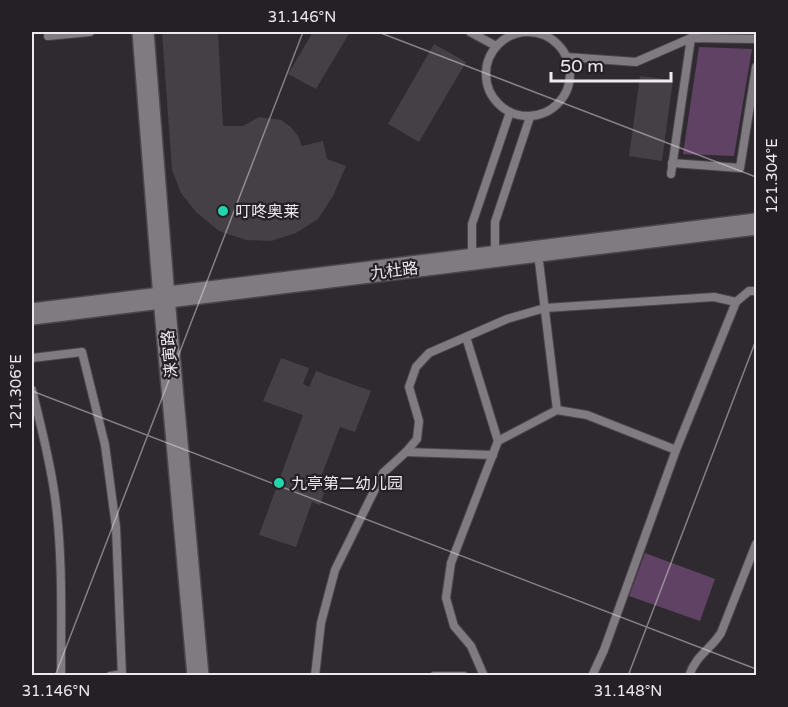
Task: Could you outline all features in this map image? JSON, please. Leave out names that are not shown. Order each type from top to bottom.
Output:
[{"type":"street","name":"涞寅路","points":[[143,32],[198,675]]},
{"type":"street","name":"九杜路","points":[[32,314],[756,224]]},
{"type":"lane","points":[[48,36],[90,32]]},
{"type":"lane","points":[[470,32],[496,46]]},
{"type":"lane","points":[[521,32],[536,32],[549,37],[560,46],[567,57],[570,70],[569,84],[564,96],[544,114],[530,117],[517,116],[494,100],[487,87],[485,72],[488,58],[496,46],[508,37],[521,32]]},
{"type":"lane","points":[[567,57],[636,62],[694,34],[756,39]]},
{"type":"lane","points":[[671,174],[694,34]]},
{"type":"lane","points":[[672,163],[740,168],[756,67]]},
{"type":"lane","points":[[472,260],[472,224],[510,112]]},
{"type":"lane","points":[[495,257],[495,222],[530,117]]},
{"type":"lane","points":[[538,252],[557,411]]},
{"type":"lane","points":[[592,675],[604,650],[676,450],[736,302],[748,291],[756,291]]},
{"type":"lane","points":[[315,675],[321,623],[335,570],[383,473],[417,439],[418,421],[409,387],[416,367],[429,353],[507,319],[545,308],[714,297],[736,302]]},
{"type":"lane","points":[[466,337],[498,441],[451,563],[446,598],[454,626],[471,646],[484,675]]},
{"type":"lane","points":[[32,358],[82,352],[105,445],[116,527],[122,675],[110,675]]},
{"type":"lane","points":[[32,390],[47,450],[55,498],[59,544],[61,675]]},
{"type":"lane","points":[[498,441],[557,411],[586,415],[676,450]]},
{"type":"lane","points":[[406,452],[493,455]]},
{"type":"lane","points":[[689,675],[701,653],[714,645],[722,633],[756,544]]},
{"type":"lane","points":[[434,675],[464,675]]},
{"type":"shaded area","points":[[699,47],[752,49],[734,156],[683,154]]},
{"type":"shaded area","points":[[645,553],[715,579],[700,621],[629,596]]},
{"type":"building","points":[[162,32],[218,32],[223,126],[243,126],[259,117],[281,120],[291,127],[302,146],[323,141],[327,159],[346,166],[333,196],[318,219],[296,233],[271,241],[246,240],[219,231],[196,212],[181,193],[172,170]]},
{"type":"building","points":[[313,32],[350,32],[316,89],[288,74]]},
{"type":"building","points":[[434,44],[466,62],[419,142],[388,124]]},
{"type":"building","points":[[640,76],[673,80],[662,161],[629,156]]},
{"type":"building","points":[[281,358],[309,368],[303,384],[309,387],[316,371],[371,391],[355,432],[340,427],[318,485],[326,488],[320,505],[312,502],[296,547],[259,535],[303,415],[263,401]]},
{"type":"place","name":"叮咚奥莱","points":[[223,211]]},
{"type":"place","name":"九亭第二幼儿园","points":[[279,483]]}]
